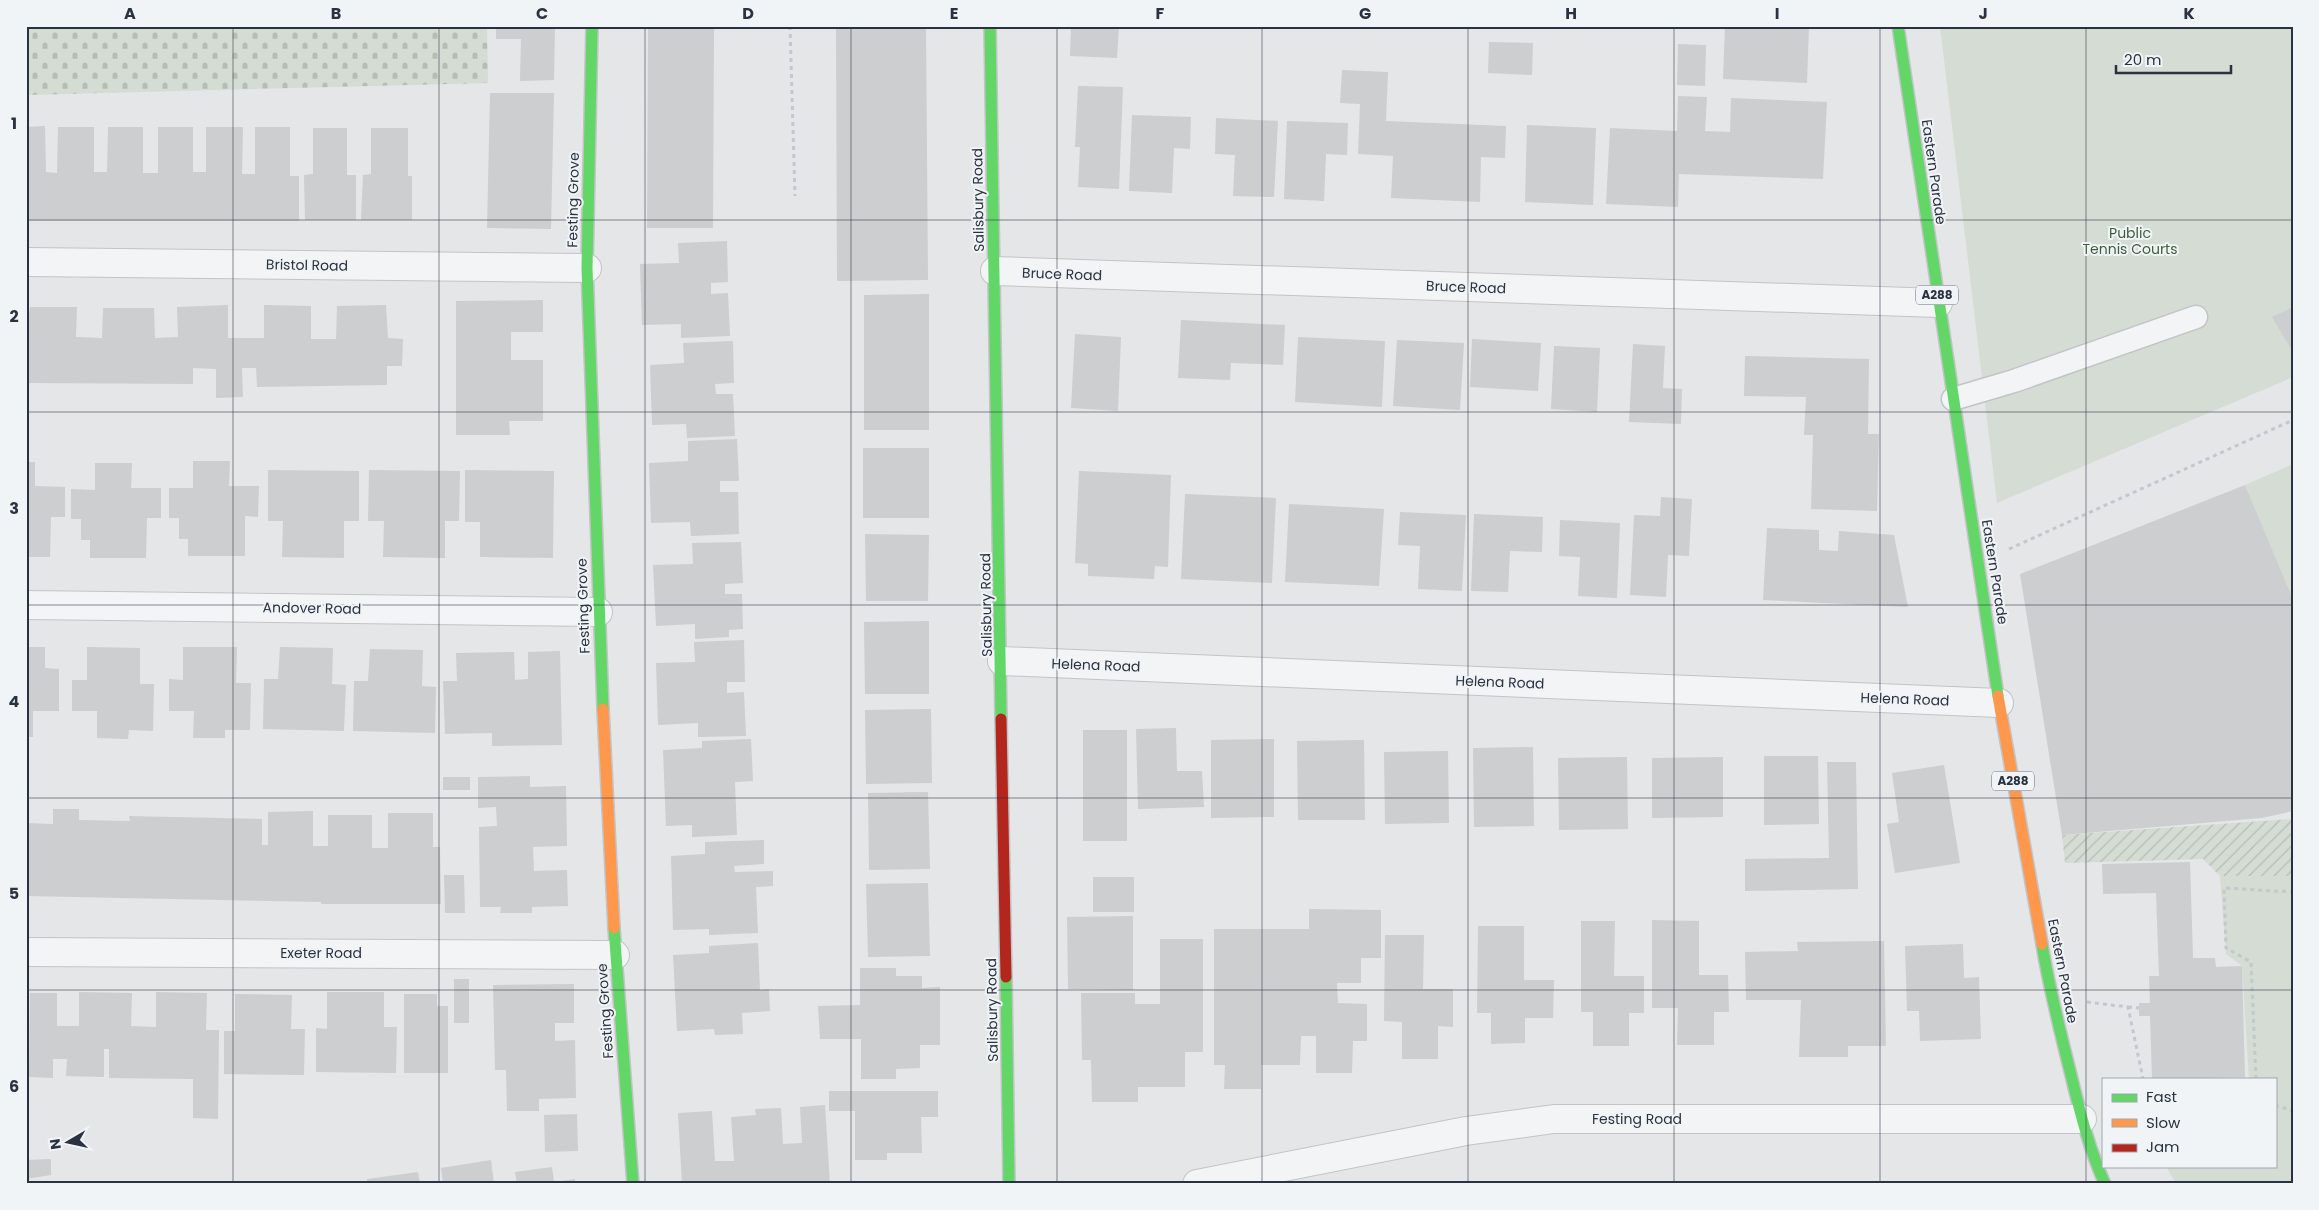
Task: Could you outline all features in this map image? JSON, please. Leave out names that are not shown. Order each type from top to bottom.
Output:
[{"type":"street","name":"Festing Grove","points":[[592,26],[587,268],[598,612],[615,955],[633,1184]]},
{"type":"street","name":"Salisbury Road","points":[[990,26],[1002,661],[1009,1184]]},
{"type":"street","name":"Eastern Parade","points":[[1898,26],[1999,703],[2051,997],[2082,1119]]},
{"type":"street","name":"Bristol Road","points":[[26,262],[587,268]]},
{"type":"street","name":"Bruce Road","points":[[995,271],[1938,304]]},
{"type":"street","name":"Andover Road","points":[[26,605],[598,612]]},
{"type":"street","name":"Helena Road","points":[[1002,661],[1999,703]]},
{"type":"street","name":"Exeter Road","points":[[26,952],[615,955]]},
{"type":"street","name":"Festing Road","points":[[1197,1184],[1234,1180],[1466,1131],[1554,1120],[2082,1119]]},
{"type":"street","name":"A288","points":[[2082,1119],[2096,1164],[2105,1184]]},
{"type":"lane","points":[[1953,399],[2014,381],[2196,317]]},
{"type":"path","points":[[790,26],[795,196]]},
{"type":"path","points":[[1978,564],[2293,420]]},
{"type":"path","points":[[2256,1078],[2251,962],[2226,948],[2224,888],[2293,892]]},
{"type":"path","points":[[2051,997],[2139,1008]]},
{"type":"path","points":[[2128,1007],[2143,1078]]},
{"type":"path","points":[[2276,1105],[2293,1112]]},
{"type":"green space","points":[[26,26],[487,26],[488,83],[26,95]]},
{"type":"green space","name":"Public Tennis Courts","points":[[1940,26],[2293,26],[2293,377],[1997,503]]},
{"type":"green space","points":[[2293,464],[2293,599],[2245,485]]},
{"type":"green space","points":[[2293,819],[2293,876],[2220,876],[2203,859],[2065,863],[2062,835]]},
{"type":"green space","points":[[2220,876],[2293,876],[2293,1184],[2176,1184],[2167,1168],[2276,1168],[2276,1078],[2249,1078],[2242,966],[2226,954]]},
{"type":"building","points":[[496,26],[555,26],[554,80],[520,81],[521,39],[496,39]]},
{"type":"building","points":[[648,26],[714,26],[713,228],[647,228]]},
{"type":"building","points":[[836,26],[926,26],[928,280],[837,281]]},
{"type":"building","points":[[1071,26],[1119,26],[1117,58],[1070,56]]},
{"type":"building","points":[[1725,26],[1809,26],[1807,83],[1723,79]]},
{"type":"building","points":[[1489,42],[1533,43],[1532,75],[1488,73]]},
{"type":"building","points":[[1678,44],[1706,45],[1705,86],[1677,85]]},
{"type":"building","points":[[1342,70],[1388,72],[1386,121],[1506,126],[1505,158],[1481,157],[1480,202],[1391,198],[1393,156],[1358,154],[1360,104],[1340,103]]},
{"type":"building","points":[[1078,86],[1123,87],[1119,189],[1078,187],[1080,147],[1075,147]]},
{"type":"building","points":[[490,93],[554,93],[551,229],[487,228]]},
{"type":"building","points":[[1678,96],[1707,97],[1705,131],[1730,132],[1731,98],[1827,102],[1823,179],[1679,174],[1678,207],[1606,204],[1610,128],[1677,131]]},
{"type":"building","points":[[1132,115],[1191,117],[1190,149],[1174,148],[1172,193],[1129,191]]},
{"type":"building","points":[[1216,118],[1278,121],[1274,197],[1233,196],[1235,155],[1215,154]]},
{"type":"building","points":[[1287,121],[1348,123],[1347,155],[1326,154],[1324,201],[1284,199]]},
{"type":"building","points":[[1527,125],[1596,128],[1593,205],[1525,202]]},
{"type":"building","points":[[45,126],[46,172],[57,173],[58,127],[94,127],[94,172],[107,172],[108,127],[143,127],[143,173],[158,173],[158,127],[193,127],[193,172],[206,172],[206,127],[243,127],[242,174],[255,174],[255,127],[290,127],[290,176],[299,176],[299,221],[26,221],[26,127]]},
{"type":"building","points":[[313,128],[347,128],[347,175],[356,175],[356,220],[305,220],[304,175],[313,174]]},
{"type":"building","points":[[371,128],[408,128],[408,176],[412,176],[412,220],[361,220],[363,175],[371,174]]},
{"type":"building","points":[[727,241],[728,282],[711,283],[711,294],[728,293],[730,336],[681,338],[681,324],[642,325],[640,264],[679,263],[678,243]]},
{"type":"building","points":[[929,294],[929,430],[864,430],[864,295]]},
{"type":"building","points":[[543,300],[543,332],[511,332],[511,360],[543,360],[543,421],[509,421],[510,435],[456,435],[456,301]]},
{"type":"building","points":[[228,305],[228,338],[264,338],[264,305],[311,306],[311,339],[336,339],[337,306],[386,305],[388,338],[403,339],[402,366],[387,366],[387,385],[257,387],[256,368],[242,368],[243,397],[216,398],[216,369],[193,368],[193,384],[26,383],[26,339],[30,307],[77,307],[76,337],[102,338],[103,308],[154,308],[155,338],[178,337],[177,307]]},
{"type":"building","points":[[2293,307],[2293,352],[2272,317]]},
{"type":"building","points":[[1181,320],[1285,325],[1283,365],[1231,363],[1230,380],[1178,378]]},
{"type":"building","points":[[1075,334],[1121,337],[1118,411],[1071,408]]},
{"type":"building","points":[[1298,337],[1385,341],[1382,407],[1295,402]]},
{"type":"building","points":[[1472,339],[1541,343],[1538,391],[1470,387]]},
{"type":"building","points":[[1397,340],[1464,343],[1460,410],[1393,406]]},
{"type":"building","points":[[733,341],[734,383],[715,384],[716,394],[733,394],[735,436],[687,438],[686,424],[652,425],[650,365],[684,363],[683,343]]},
{"type":"building","points":[[1633,344],[1665,346],[1663,388],[1682,389],[1681,424],[1629,422]]},
{"type":"building","points":[[1554,346],[1600,348],[1597,412],[1551,409]]},
{"type":"building","points":[[1745,356],[1869,359],[1868,434],[1879,434],[1877,511],[1811,509],[1813,435],[1804,435],[1806,397],[1744,396]]},
{"type":"building","points":[[737,439],[739,481],[720,481],[720,492],[738,492],[739,534],[691,536],[690,522],[651,523],[649,463],[688,461],[688,441]]},
{"type":"building","points":[[863,448],[929,448],[929,518],[863,518]]},
{"type":"building","points":[[193,461],[230,461],[229,486],[259,486],[258,517],[245,516],[245,556],[188,556],[188,539],[179,539],[179,518],[169,518],[169,488],[193,488]]},
{"type":"building","points":[[26,462],[35,462],[35,486],[65,487],[65,517],[51,517],[50,557],[26,557]]},
{"type":"building","points":[[95,463],[132,463],[131,488],[161,488],[161,518],[147,518],[146,558],[90,558],[90,540],[81,540],[81,519],[71,519],[71,489],[95,490]]},
{"type":"building","points":[[268,470],[359,471],[359,521],[344,521],[344,558],[282,557],[283,521],[268,521]]},
{"type":"building","points":[[369,470],[460,471],[459,521],[445,521],[445,558],[383,557],[384,521],[368,521]]},
{"type":"building","points":[[465,470],[554,471],[553,558],[480,557],[480,522],[465,522]]},
{"type":"building","points":[[1079,471],[1171,475],[1168,567],[1155,566],[1154,579],[1088,576],[1088,564],[1075,563]]},
{"type":"building","points":[[2245,485],[2293,599],[2293,811],[2262,818],[2062,835],[2020,574]]},
{"type":"building","points":[[1185,494],[1276,498],[1272,583],[1181,579]]},
{"type":"building","points":[[1661,497],[1692,499],[1689,556],[1668,555],[1666,597],[1630,595],[1634,515],[1660,516]]},
{"type":"building","points":[[1289,504],[1384,509],[1379,586],[1285,582]]},
{"type":"building","points":[[1400,512],[1466,515],[1462,591],[1418,589],[1420,546],[1398,545]]},
{"type":"building","points":[[1474,514],[1543,517],[1542,552],[1510,551],[1508,592],[1471,591]]},
{"type":"building","points":[[1560,520],[1620,523],[1617,598],[1578,596],[1580,557],[1559,556]]},
{"type":"building","points":[[1767,528],[1819,530],[1819,550],[1838,551],[1839,531],[1894,535],[1908,607],[1763,600]]},
{"type":"building","points":[[865,534],[929,535],[928,601],[866,601]]},
{"type":"building","points":[[741,542],[743,583],[725,584],[725,594],[742,594],[743,629],[729,630],[729,637],[695,639],[695,624],[656,626],[653,565],[693,564],[692,543]]},
{"type":"building","points":[[929,621],[929,694],[865,694],[864,622]]},
{"type":"building","points":[[744,640],[745,682],[727,682],[727,693],[744,692],[746,736],[698,737],[698,723],[658,725],[656,663],[695,662],[694,642]]},
{"type":"building","points":[[26,647],[45,647],[45,668],[59,669],[59,711],[33,711],[33,737],[26,737]]},
{"type":"building","points":[[87,647],[140,648],[140,684],[154,684],[153,731],[129,730],[128,739],[97,738],[97,711],[72,711],[72,680],[87,680]]},
{"type":"building","points":[[183,647],[237,647],[236,683],[251,683],[250,730],[225,730],[225,738],[193,738],[194,711],[169,711],[169,679],[183,680]]},
{"type":"building","points":[[280,647],[333,648],[332,684],[346,685],[344,731],[263,729],[264,679],[278,679]]},
{"type":"building","points":[[370,649],[423,650],[422,686],[436,687],[435,733],[353,731],[354,681],[368,681]]},
{"type":"building","points":[[560,651],[562,745],[492,746],[492,733],[445,734],[443,681],[457,681],[456,653],[514,652],[515,680],[528,679],[528,652]]},
{"type":"building","points":[[931,709],[932,783],[866,784],[865,710]]},
{"type":"building","points":[[1176,728],[1177,771],[1202,771],[1204,807],[1138,809],[1136,729]]},
{"type":"building","points":[[1083,730],[1127,730],[1127,841],[1083,841]]},
{"type":"building","points":[[751,739],[753,781],[735,782],[737,835],[692,837],[692,825],[666,826],[663,750],[702,748],[702,741]]},
{"type":"building","points":[[1274,739],[1274,817],[1211,818],[1211,740]]},
{"type":"building","points":[[1364,740],[1365,820],[1298,820],[1297,741]]},
{"type":"building","points":[[1533,747],[1534,826],[1474,827],[1473,748]]},
{"type":"building","points":[[1448,751],[1449,823],[1385,824],[1384,752]]},
{"type":"building","points":[[1764,756],[1818,756],[1819,824],[1764,825]]},
{"type":"building","points":[[1627,757],[1628,829],[1559,830],[1558,758]]},
{"type":"building","points":[[1723,757],[1723,817],[1652,818],[1652,758]]},
{"type":"building","points":[[1827,762],[1856,762],[1858,889],[1745,891],[1745,859],[1829,858]]},
{"type":"building","points":[[1944,765],[1960,863],[1895,873],[1887,824],[1899,822],[1892,773]]},
{"type":"building","points":[[530,776],[530,787],[566,786],[567,846],[533,847],[534,871],[567,870],[568,906],[532,907],[532,913],[500,913],[501,907],[480,907],[479,827],[497,826],[496,807],[478,808],[478,777]]},
{"type":"building","points":[[443,777],[470,777],[470,790],[443,790]]},
{"type":"building","points":[[928,792],[930,869],[869,870],[868,793]]},
{"type":"building","points":[[53,809],[79,809],[79,820],[130,821],[129,816],[262,819],[262,845],[268,845],[268,812],[313,811],[313,846],[328,846],[328,815],[372,815],[372,848],[388,848],[388,813],[433,813],[433,847],[440,847],[441,904],[321,904],[321,902],[26,896],[27,823],[53,824]]},
{"type":"building","points":[[764,840],[764,864],[734,866],[735,872],[773,871],[773,886],[756,887],[758,933],[709,935],[709,929],[673,930],[671,856],[705,854],[705,842]]},
{"type":"building","points":[[2190,862],[2193,958],[2215,958],[2216,967],[2242,966],[2245,1077],[2152,1078],[2150,1016],[2139,1016],[2139,1003],[2150,1003],[2149,976],[2159,976],[2156,893],[2103,894],[2102,864]]},
{"type":"building","points":[[444,875],[464,875],[465,913],[445,913]]},
{"type":"building","points":[[1093,877],[1134,877],[1134,912],[1093,912]]},
{"type":"building","points":[[928,883],[930,956],[868,957],[866,884]]},
{"type":"building","points":[[1309,909],[1381,910],[1381,958],[1361,958],[1361,983],[1337,983],[1338,1003],[1367,1004],[1367,1041],[1353,1041],[1352,1073],[1316,1073],[1316,1036],[1301,1036],[1300,1065],[1261,1065],[1261,1089],[1224,1089],[1225,1065],[1214,1065],[1214,929],[1309,929]]},
{"type":"building","points":[[1133,916],[1133,990],[1068,989],[1067,917]]},
{"type":"building","points":[[1652,920],[1699,921],[1699,975],[1728,975],[1729,1012],[1714,1012],[1714,1045],[1677,1045],[1678,1008],[1652,1008]]},
{"type":"building","points":[[1581,921],[1615,921],[1614,976],[1644,976],[1644,1013],[1629,1013],[1629,1046],[1593,1046],[1593,1012],[1581,1012]]},
{"type":"building","points":[[1478,926],[1524,926],[1524,980],[1554,980],[1553,1018],[1525,1018],[1525,1043],[1491,1044],[1491,1013],[1477,1013]]},
{"type":"building","points":[[1385,935],[1424,935],[1423,989],[1453,989],[1453,1027],[1438,1026],[1438,1059],[1402,1059],[1402,1022],[1384,1021]]},
{"type":"building","points":[[1160,939],[1203,939],[1203,1052],[1185,1052],[1185,1087],[1138,1087],[1138,1102],[1092,1102],[1091,1060],[1082,1060],[1081,993],[1135,993],[1135,1004],[1160,1004]]},
{"type":"building","points":[[1884,941],[1886,1046],[1848,1046],[1848,1057],[1799,1057],[1801,1000],[1746,1000],[1745,952],[1798,951],[1797,942]]},
{"type":"building","points":[[758,943],[760,990],[769,989],[770,1011],[742,1013],[743,1034],[715,1035],[714,1029],[677,1031],[673,955],[709,953],[709,946]]},
{"type":"building","points":[[1963,944],[1964,978],[1979,977],[1981,1039],[1920,1041],[1919,1011],[1907,1011],[1905,946]]},
{"type":"building","points":[[860,968],[896,968],[896,976],[922,976],[922,988],[940,987],[940,1045],[920,1045],[920,1068],[896,1069],[896,1079],[861,1079],[861,1039],[820,1039],[818,1006],[860,1005]]},
{"type":"building","points":[[454,979],[469,979],[469,1023],[454,1023]]},
{"type":"building","points":[[574,984],[574,1023],[555,1023],[555,1041],[575,1040],[576,1098],[539,1099],[539,1111],[507,1111],[506,1070],[495,1070],[493,985]]},
{"type":"building","points":[[79,992],[132,993],[131,1026],[156,1027],[156,992],[207,993],[206,1030],[219,1030],[218,1119],[193,1118],[193,1079],[109,1078],[109,1049],[104,1049],[104,1077],[66,1076],[67,1059],[53,1059],[53,1078],[29,1077],[30,993],[57,993],[57,1026],[79,1026]]},
{"type":"building","points":[[327,992],[384,992],[384,1027],[397,1027],[396,1073],[316,1072],[316,1028],[327,1029]]},
{"type":"building","points":[[235,994],[292,995],[291,1029],[305,1029],[304,1075],[224,1074],[224,1031],[235,1031]]},
{"type":"building","points":[[404,994],[437,994],[437,1006],[448,1006],[448,1073],[404,1073]]},
{"type":"building","points":[[829,1091],[938,1091],[938,1117],[921,1117],[922,1153],[887,1153],[887,1160],[855,1160],[855,1111],[829,1111]]},
{"type":"building","points":[[825,1105],[830,1184],[682,1184],[678,1113],[712,1111],[715,1161],[734,1161],[731,1117],[756,1115],[755,1109],[781,1108],[783,1144],[802,1143],[800,1107]]},
{"type":"building","points":[[577,1114],[578,1151],[545,1152],[544,1115]]},
{"type":"building","points":[[51,1159],[51,1175],[26,1179],[26,1160]]},
{"type":"building","points":[[491,1160],[494,1184],[443,1184],[441,1168]]},
{"type":"building","points":[[552,1167],[554,1182],[575,1179],[575,1184],[517,1184],[515,1172]]},
{"type":"building","points":[[418,1172],[420,1184],[367,1184],[367,1179]]},
{"type":"traffic: fast","points":[[592,26],[587,268],[603,709]]},
{"type":"traffic: fast","points":[[990,26],[1001,719]]},
{"type":"traffic: fast","points":[[1898,26],[1998,696]]},
{"type":"traffic: fast","points":[[614,928],[633,1184]]},
{"type":"traffic: fast","points":[[2042,944],[2055,1009],[2078,1103],[2090,1144],[2105,1184]]},
{"type":"traffic: fast","points":[[1006,977],[1009,1184]]},
{"type":"traffic: slow","points":[[1998,696],[2042,944]]},
{"type":"traffic: slow","points":[[603,709],[614,928]]},
{"type":"traffic: jam","points":[[1001,719],[1006,977]]}]
